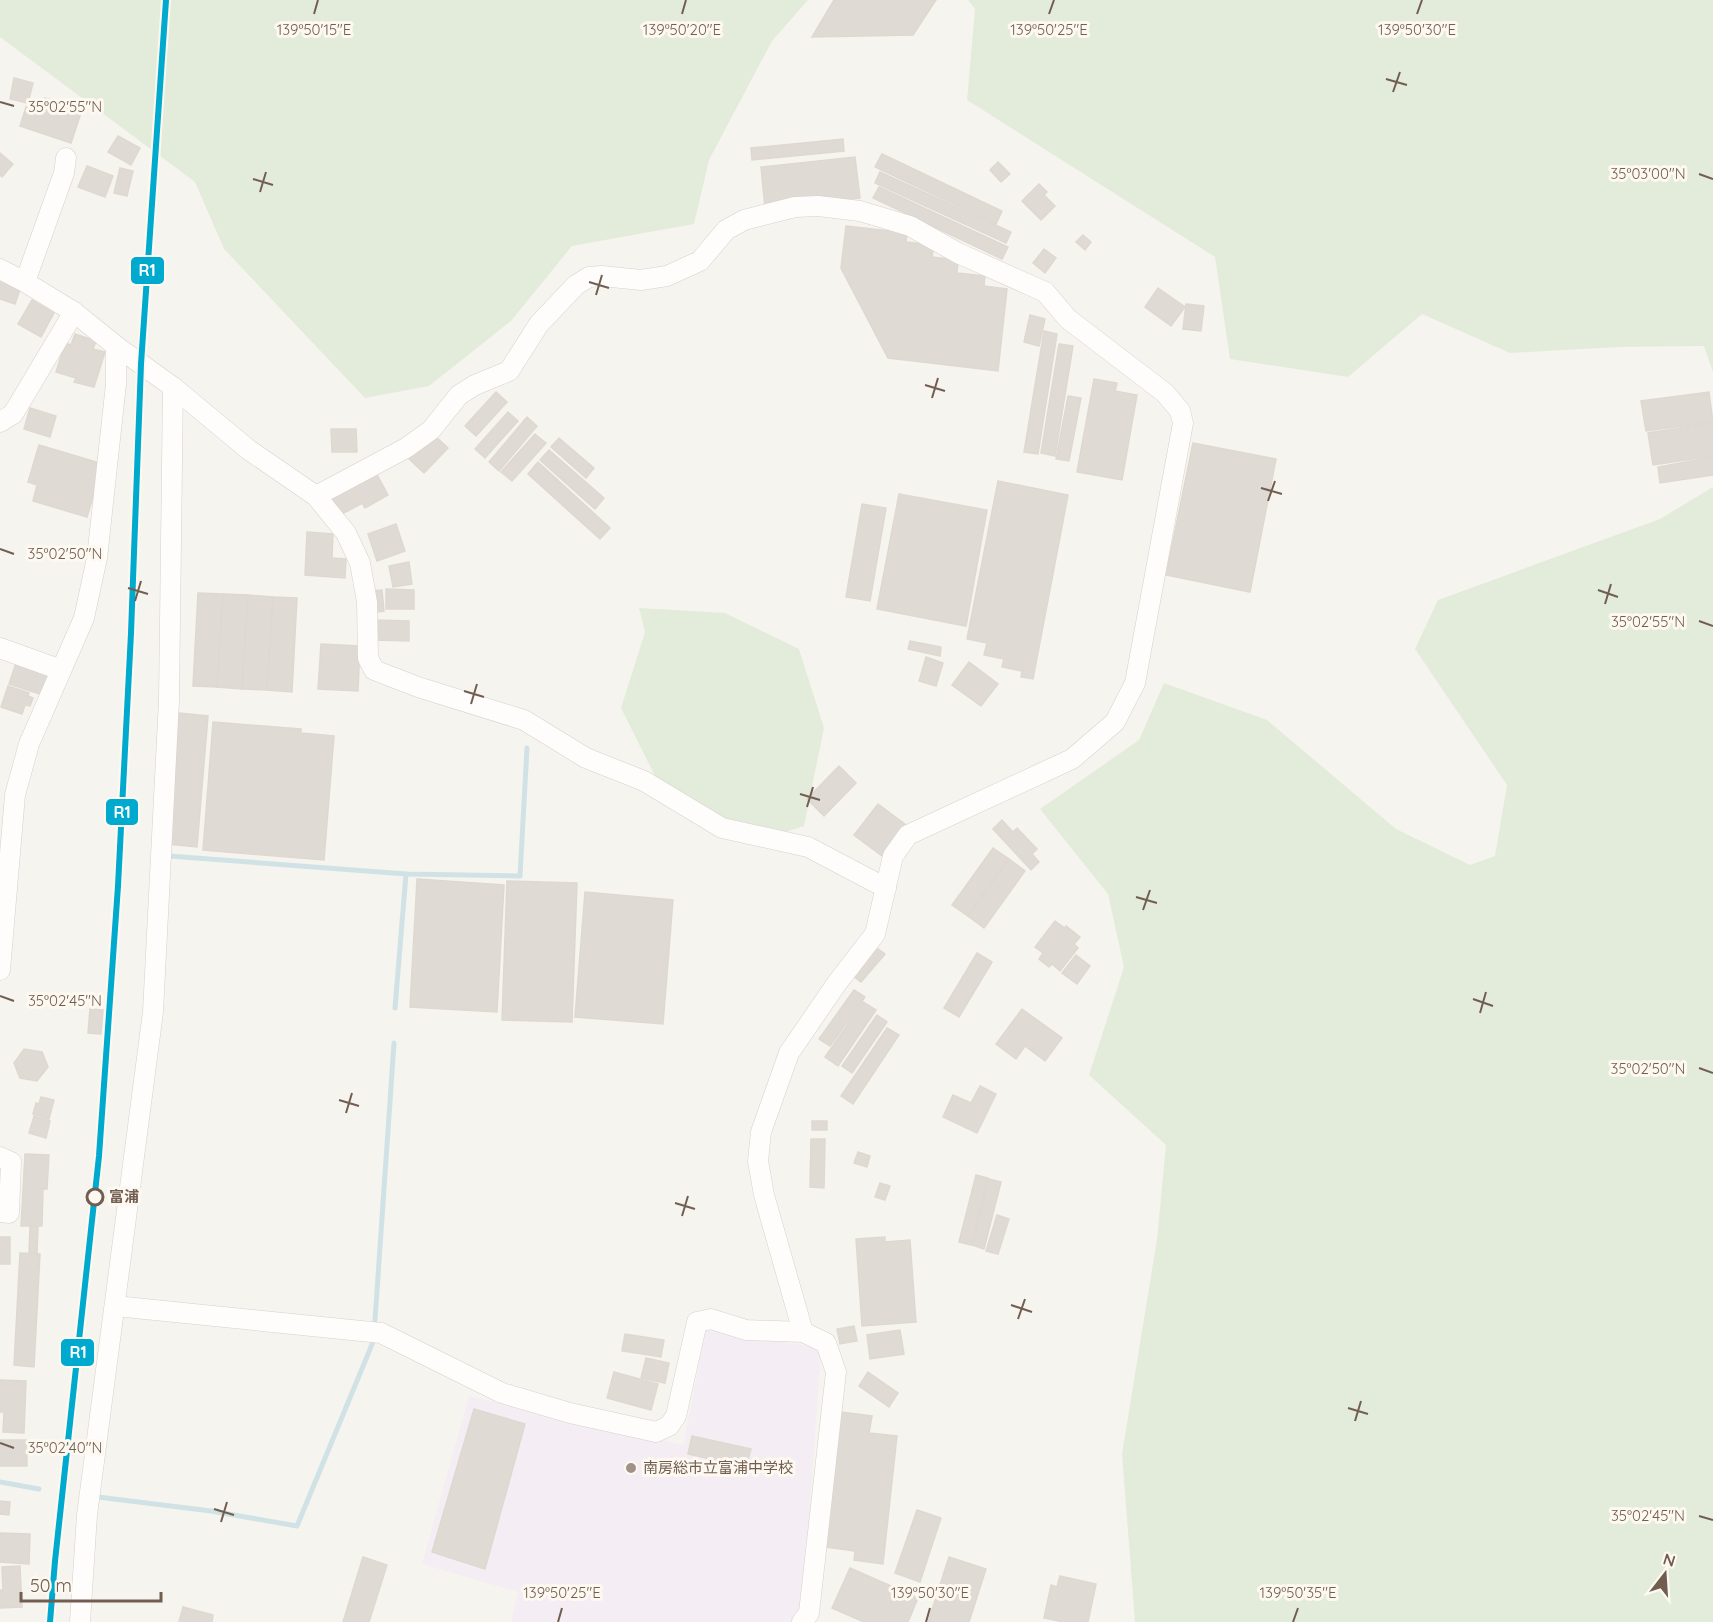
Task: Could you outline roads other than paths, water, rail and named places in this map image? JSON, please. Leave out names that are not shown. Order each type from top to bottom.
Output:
[{"type":"street","points":[[25,282],[64,173],[66,158]]},
{"type":"street","points":[[316,496],[406,448],[431,429],[459,395],[475,384],[509,371],[539,324],[576,285],[589,277],[641,280],[667,276],[700,261],[726,230],[744,220],[795,207],[818,206],[861,211],[910,226],[958,253],[1045,292],[1068,320],[1165,393],[1180,411],[1183,423],[1135,683],[1115,722],[1072,759],[908,835],[893,856],[875,934],[837,983],[789,1053],[761,1132],[758,1161],[764,1195],[803,1332]]},
{"type":"street","points":[[0,269],[74,312],[173,387],[249,450],[316,496],[346,533],[360,563],[367,602],[368,658],[374,670],[418,687],[524,720],[586,759],[644,781],[722,828],[808,847],[886,888]]},
{"type":"street","points":[[0,422],[12,414],[74,312]]},
{"type":"street","points":[[0,969],[7,798],[84,618],[97,558],[116,384],[116,346]]},
{"type":"street","points":[[80,1622],[87,1515],[153,1012],[169,700],[173,387]]},
{"type":"street","points":[[0,648],[61,670]]},
{"type":"street","points":[[0,1157],[11,1162],[9,1213],[0,1212]]},
{"type":"street","points":[[114,1306],[381,1333],[502,1393],[570,1413],[656,1432],[669,1426],[676,1416],[697,1322],[711,1319],[746,1330],[803,1332],[826,1343],[836,1372],[809,1612],[802,1622]]},
{"type":"waterway","points":[[169,856],[406,874],[520,876],[527,748]]},
{"type":"waterway","points":[[395,1008],[406,874]]},
{"type":"waterway","points":[[375,1320],[394,1043]]},
{"type":"waterway","points":[[98,1497],[211,1511],[297,1526],[373,1342]]},
{"type":"waterway","points":[[0,1482],[39,1489]]},
{"type":"place","name":"富浦","points":[[95,1197]]},
{"type":"place","name":"南房総市立富浦中学校","points":[[631,1468]]}]
